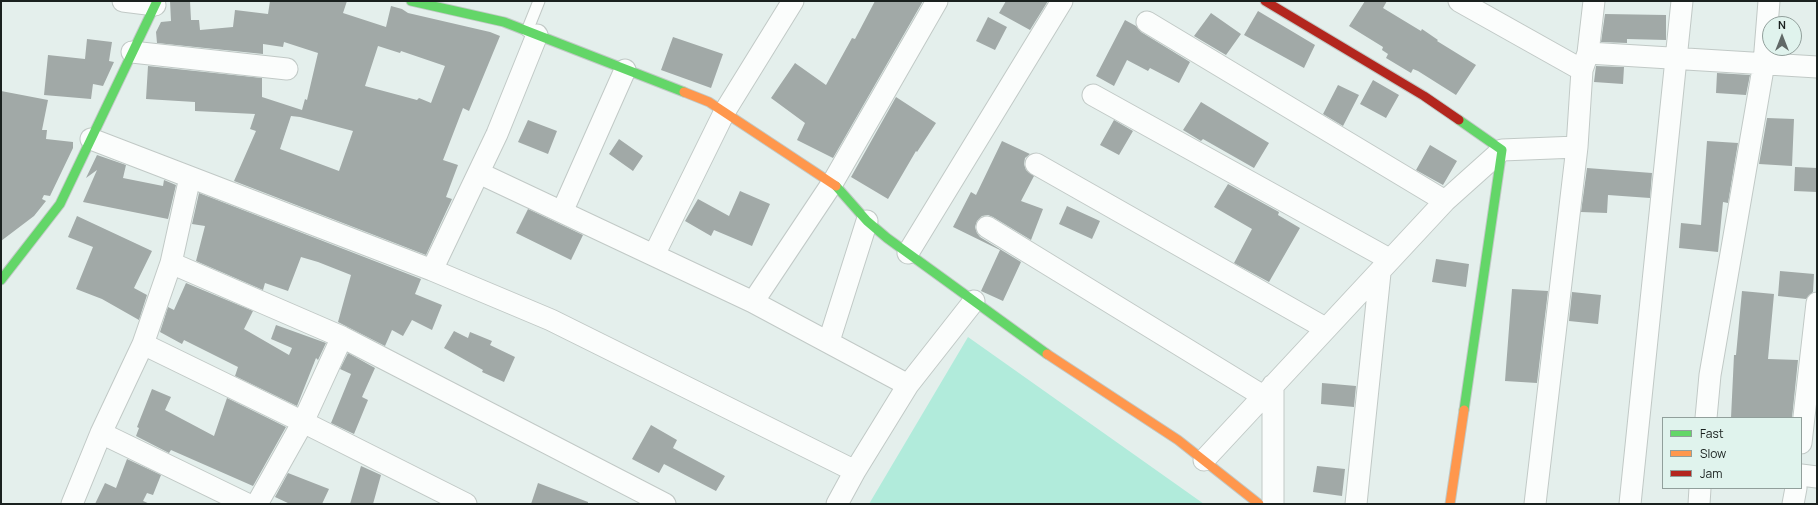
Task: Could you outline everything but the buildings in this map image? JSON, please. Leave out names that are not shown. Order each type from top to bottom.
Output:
[{"type":"street","points":[[1,280],[60,204],[156,3],[123,1]]},
{"type":"street","points":[[411,1],[504,22],[709,102],[725,111],[833,182],[867,221],[908,254],[1048,355],[1178,440],[1259,504]]},
{"type":"street","points":[[654,255],[725,111],[793,1]]},
{"type":"street","points":[[753,302],[833,182],[937,1]]},
{"type":"street","points":[[908,254],[1062,1]]},
{"type":"street","points":[[1265,1],[1424,96],[1502,150],[1577,147]]},
{"type":"street","points":[[1459,1],[1585,62],[1676,59],[1817,67]]},
{"type":"street","points":[[1535,504],[1577,147],[1585,62],[1594,1]]},
{"type":"street","points":[[1630,504],[1682,1]]},
{"type":"street","points":[[1706,417],[1710,375],[1764,63],[1769,1]]},
{"type":"street","points":[[1147,22],[1445,201]]},
{"type":"street","points":[[432,270],[497,134],[532,33]]},
{"type":"street","points":[[132,52],[287,69]]},
{"type":"street","points":[[562,212],[625,70]]},
{"type":"street","points":[[1093,95],[1384,266]]},
{"type":"street","points":[[91,139],[432,270],[551,320],[855,471]]},
{"type":"street","points":[[1204,460],[1445,201],[1502,150]]},
{"type":"street","points":[[1450,504],[1502,150]]},
{"type":"street","points":[[1036,164],[1326,328]]},
{"type":"street","points":[[479,173],[753,302],[829,341],[908,386]]},
{"type":"street","points":[[72,504],[101,433],[143,344],[171,263],[190,177]]},
{"type":"street","points":[[829,341],[867,221]]},
{"type":"street","points":[[986,227],[1268,391]]},
{"type":"street","points":[[171,263],[342,337],[665,504]]},
{"type":"street","points":[[1356,504],[1384,266]]},
{"type":"street","points":[[837,504],[855,471],[908,386],[974,301]]},
{"type":"street","points":[[1802,434],[1817,304]]},
{"type":"street","points":[[257,504],[303,422],[342,337]]},
{"type":"street","points":[[143,344],[466,504]]},
{"type":"street","points":[[1268,391],[1273,504]]},
{"type":"street","points":[[101,433],[247,504]]},
{"type":"street","points":[[1802,475],[1817,477]]},
{"type":"street","points":[[1699,504],[1700,489]]},
{"type":"street","points":[[1793,504],[1796,489]]},
{"type":"lane","points":[[532,33],[540,1]]},
{"type":"green space","points":[[968,337],[1204,504],[869,504]]},
{"type":"traffic: fast","points":[[1,280],[60,204],[157,1]]},
{"type":"traffic: fast","points":[[411,1],[504,22],[684,92]]},
{"type":"traffic: fast","points":[[1459,120],[1502,150],[1464,410]]},
{"type":"traffic: fast","points":[[836,186],[867,221],[887,238],[1047,354]]},
{"type":"traffic: slow","points":[[684,92],[709,102],[836,186]]},
{"type":"traffic: slow","points":[[1047,354],[1178,440],[1259,504]]},
{"type":"traffic: slow","points":[[1450,504],[1464,410]]},
{"type":"traffic: jam","points":[[1265,1],[1424,96],[1459,120]]}]
